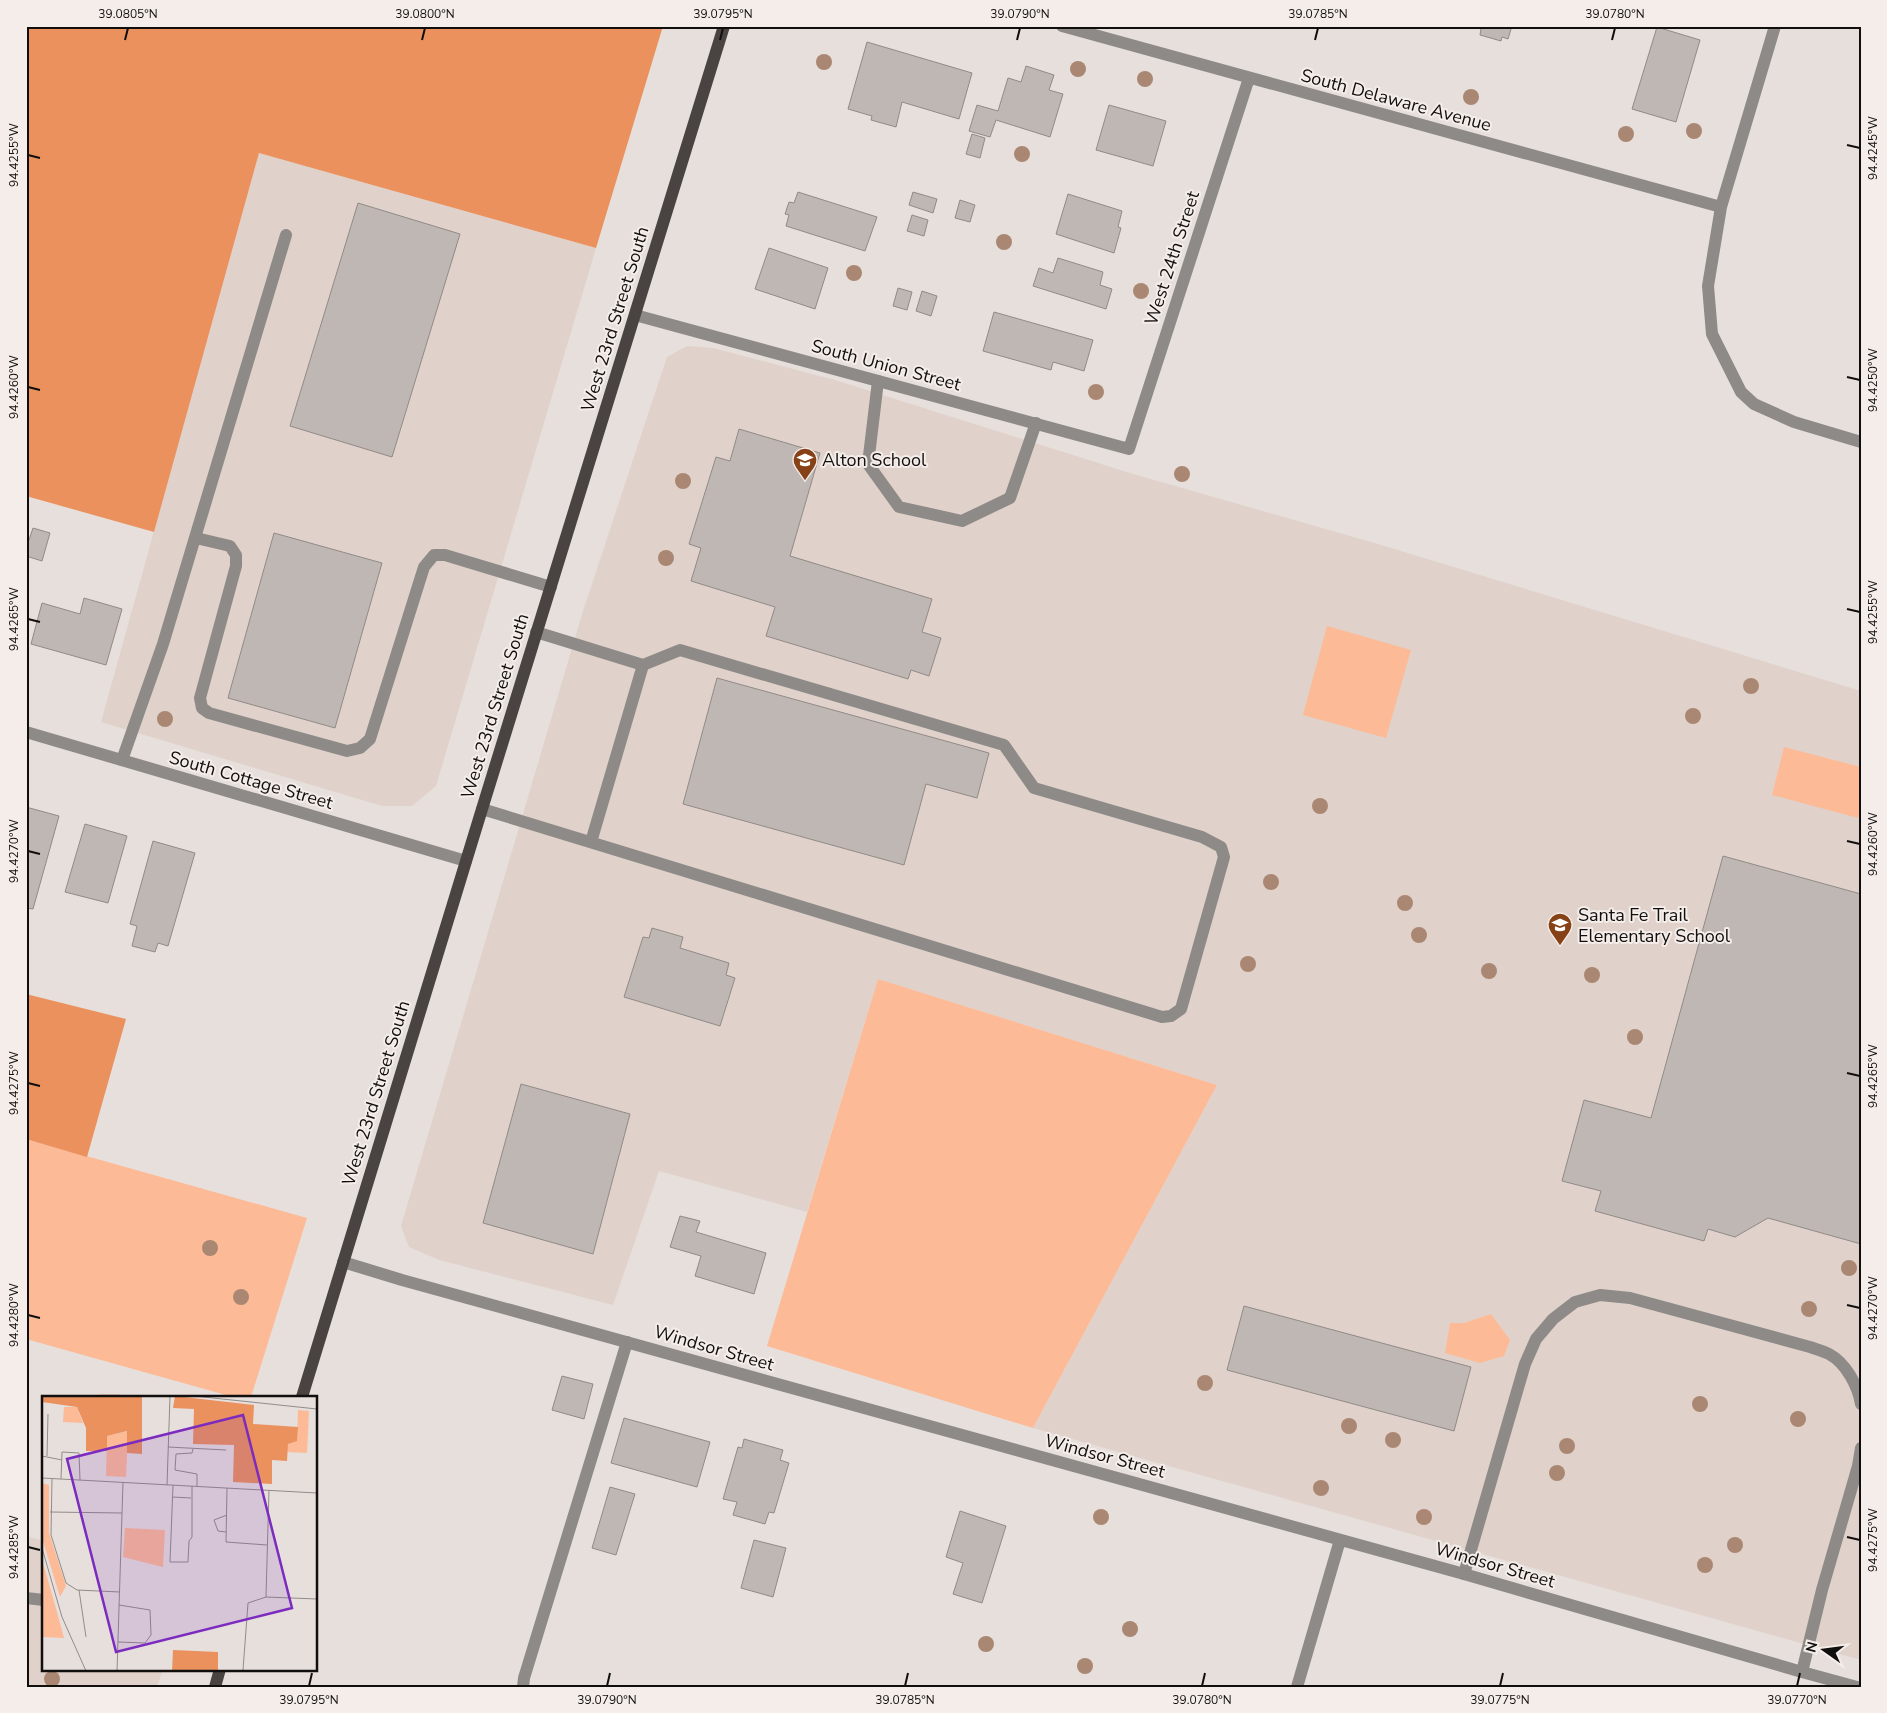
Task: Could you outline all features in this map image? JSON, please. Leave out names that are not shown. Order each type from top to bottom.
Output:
[{"type":"main road","name":"West 23rd Street South","points":[[302,1396],[724,26]]},
{"type":"main road","points":[[215,1687],[220,1670]]},
{"type":"street","name":"South Delaware Avenue","points":[[1062,26],[1721,207]]},
{"type":"street","points":[[1776,26],[1721,207],[1708,286],[1712,334],[1741,392],[1754,404],[1794,422],[1861,442]]},
{"type":"street","name":"West 24th Street","points":[[1129,449],[1249,78]]},
{"type":"street","points":[[122,760],[163,644],[286,235]]},
{"type":"street","name":"South Union Street","points":[[635,314],[1129,449]]},
{"type":"street","points":[[878,381],[868,464],[899,506],[962,521],[1010,498],[1036,423]]},
{"type":"street","points":[[196,538],[230,546],[236,555],[236,566],[200,698],[202,708],[209,713],[347,751],[360,748],[370,739],[424,567],[434,555],[445,555],[551,587]]},
{"type":"street","points":[[482,809],[1162,1017],[1171,1016],[1182,1009],[1224,857],[1221,848],[1202,837],[1034,788],[1004,745],[680,650],[643,665],[536,632]]},
{"type":"street","points":[[591,842],[643,665]]},
{"type":"street","name":"South Cottage Street","points":[[26,732],[466,861]]},
{"type":"street","name":"Windsor Street","points":[[342,1262],[1464,1574],[1857,1687]]},
{"type":"street","points":[[1464,1574],[1525,1364],[1536,1338],[1553,1319],[1575,1302],[1600,1295],[1630,1298],[1810,1347],[1831,1355],[1845,1369],[1858,1390],[1861,1404]]},
{"type":"street","points":[[523,1687],[524,1678],[627,1342]]},
{"type":"street","points":[[1802,1672],[1822,1590],[1858,1466],[1861,1448]]},
{"type":"street","points":[[1298,1687],[1340,1540]]},
{"type":"street","points":[[26,1598],[42,1600]]},
{"type":"shaded area","points":[[26,26],[663,26],[596,248],[259,153],[154,532],[26,496]]},
{"type":"shaded area","points":[[259,153],[596,248],[436,786],[412,806],[382,806],[101,722]]},
{"type":"shaded area","points":[[687,346],[713,348],[835,380],[1130,473],[1378,544],[1861,691],[1861,1660],[1033,1428],[1217,1085],[878,979],[807,1212],[659,1171],[613,1305],[439,1260],[409,1247],[401,1226],[583,611],[667,357]]},
{"type":"shaded area","points":[[1327,626],[1411,650],[1386,738],[1303,715]]},
{"type":"shaded area","points":[[1784,747],[1861,767],[1861,808],[1858,818],[1772,795]]},
{"type":"shaded area","points":[[878,979],[1217,1085],[1033,1428],[767,1346]]},
{"type":"shaded area","points":[[26,994],[126,1019],[87,1157],[26,1139]]},
{"type":"shaded area","points":[[26,1139],[307,1218],[251,1396],[229,1396],[26,1339]]},
{"type":"shaded area","points":[[1491,1314],[1510,1340],[1504,1356],[1480,1363],[1445,1353],[1450,1323],[1464,1323]]},
{"type":"shaded area","points":[[26,1536],[42,1540],[42,1670],[163,1670],[157,1687],[26,1687]]},
{"type":"building","points":[[1473,26],[1512,26],[1508,39],[1502,37],[1501,41],[1480,35],[1481,29]]},
{"type":"building","points":[[1657,27],[1700,40],[1676,122],[1632,109]]},
{"type":"building","points":[[867,42],[972,73],[959,119],[902,102],[896,127],[871,120],[872,116],[848,109]]},
{"type":"building","points":[[1026,66],[1054,75],[1049,90],[1063,94],[1050,137],[996,120],[990,137],[969,131],[977,105],[998,111],[1008,78],[1021,82]]},
{"type":"building","points":[[1109,105],[1166,121],[1153,166],[1096,150]]},
{"type":"building","points":[[972,134],[985,138],[980,158],[966,154]]},
{"type":"building","points":[[798,192],[877,217],[865,251],[786,226],[789,215],[785,214],[789,202],[794,203]]},
{"type":"building","points":[[913,192],[937,199],[933,213],[909,205]]},
{"type":"building","points":[[1068,194],[1122,211],[1118,227],[1121,228],[1114,253],[1056,234]]},
{"type":"building","points":[[960,200],[975,205],[970,222],[955,218]]},
{"type":"building","points":[[358,203],[460,234],[392,457],[290,426]]},
{"type":"building","points":[[912,215],[928,220],[924,236],[907,231]]},
{"type":"building","points":[[769,248],[828,268],[815,309],[755,289]]},
{"type":"building","points":[[1058,258],[1103,272],[1100,285],[1112,289],[1106,309],[1033,286],[1039,268],[1053,273]]},
{"type":"building","points":[[898,288],[912,292],[907,310],[893,306]]},
{"type":"building","points":[[922,291],[937,296],[931,316],[916,311]]},
{"type":"building","points":[[994,312],[1093,340],[1084,371],[1053,362],[1051,370],[983,351]]},
{"type":"building","points":[[739,429],[820,453],[790,556],[932,599],[922,632],[941,638],[929,676],[911,670],[908,679],[766,636],[775,607],[691,581],[701,548],[689,544],[716,457],[730,461]]},
{"type":"building","points":[[33,528],[50,533],[42,561],[26,556],[26,549]]},
{"type":"building","points":[[274,533],[382,563],[335,728],[228,698]]},
{"type":"building","points":[[84,598],[122,609],[106,665],[31,644],[42,603],[80,614]]},
{"type":"building","points":[[717,678],[989,753],[977,798],[926,784],[904,865],[683,804]]},
{"type":"building","points":[[26,807],[59,816],[33,909],[26,908]]},
{"type":"building","points":[[85,824],[127,836],[108,903],[65,892]]},
{"type":"building","points":[[153,841],[195,853],[168,946],[158,943],[155,952],[132,946],[137,926],[130,924]]},
{"type":"building","points":[[1723,856],[1861,894],[1861,1244],[1768,1218],[1735,1237],[1708,1229],[1704,1241],[1595,1211],[1601,1191],[1562,1181],[1584,1100],[1651,1118]]},
{"type":"building","points":[[652,928],[683,937],[680,948],[729,963],[726,975],[735,978],[720,1026],[624,997],[643,937],[649,938]]},
{"type":"building","points":[[521,1084],[630,1114],[593,1254],[483,1223]]},
{"type":"building","points":[[680,1216],[700,1221],[696,1232],[766,1253],[754,1294],[695,1276],[701,1256],[670,1247]]},
{"type":"building","points":[[1244,1306],[1471,1367],[1454,1431],[1227,1370]]},
{"type":"building","points":[[562,1376],[593,1384],[584,1419],[552,1410]]},
{"type":"building","points":[[624,1418],[710,1442],[697,1487],[611,1463]]},
{"type":"building","points":[[744,1439],[783,1450],[780,1460],[789,1463],[774,1513],[769,1512],[765,1524],[733,1515],[737,1502],[723,1499],[738,1447],[742,1448]]},
{"type":"building","points":[[610,1487],[635,1494],[616,1555],[592,1548]]},
{"type":"building","points":[[960,1511],[1006,1526],[982,1603],[953,1594],[963,1563],[946,1557]]},
{"type":"building","points":[[754,1540],[786,1548],[773,1597],[741,1588]]},
{"type":"place","name":"Alton School","points":[[805,481]]},
{"type":"place","name":"Santa Fe Trail Elementary School","points":[[1560,946]]}]
